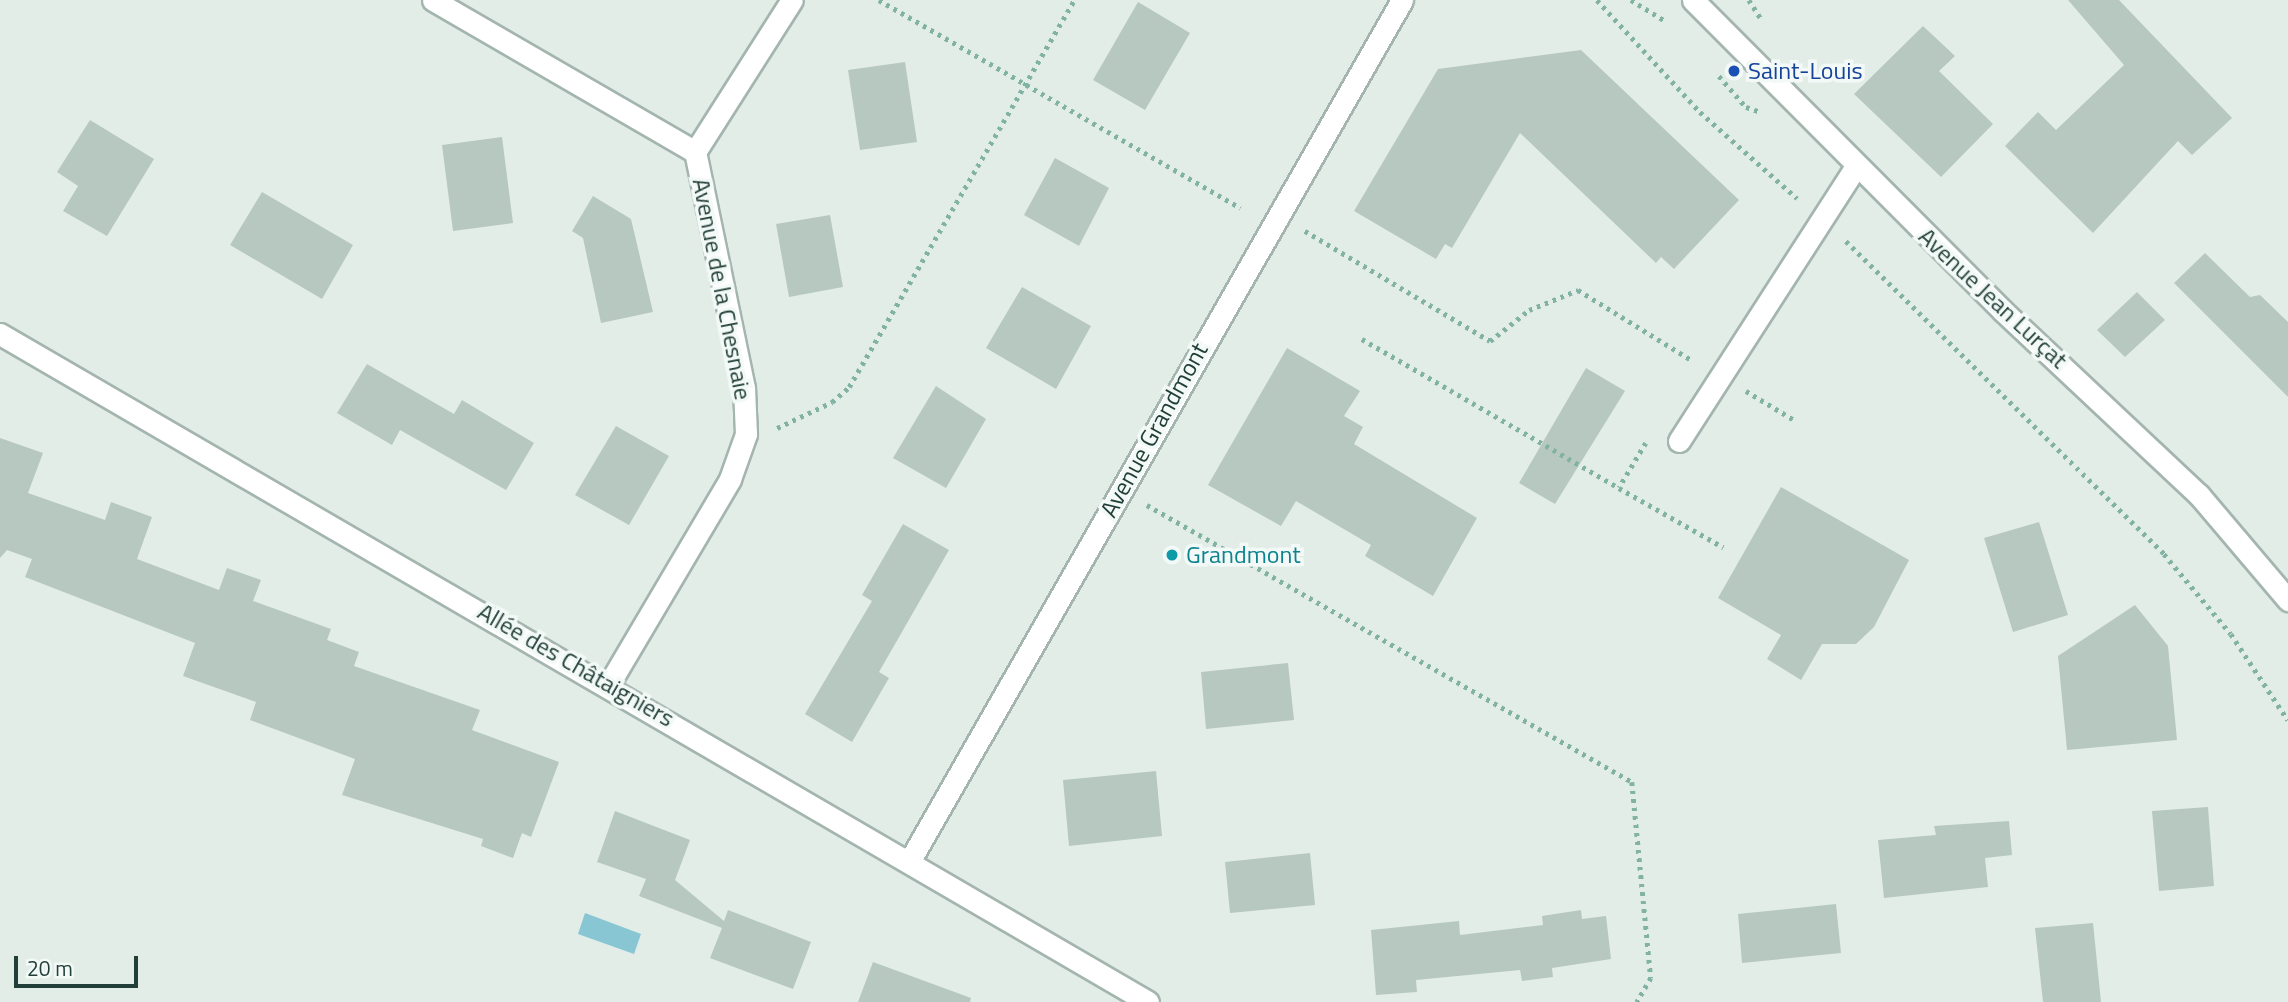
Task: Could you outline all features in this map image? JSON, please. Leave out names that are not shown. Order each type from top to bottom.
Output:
[{"type":"street","name":"Avenue de la Chesnaie","points":[[433,0],[695,152]]},
{"type":"street","name":"Avenue de la Chesnaie","points":[[609,684],[730,479],[746,434],[744,388],[695,152],[792,0]]},
{"type":"street","name":"Avenue Grandmont","points":[[909,862],[1402,0]]},
{"type":"street","name":"Avenue Jean Lurçat","points":[[1693,0],[1857,165],[2199,495],[2288,600]]},
{"type":"street","points":[[1679,440],[1857,165]]},
{"type":"street","name":"Allée des Châtaigniers","points":[[0,334],[609,684],[1149,1002]]},
{"type":"path","points":[[879,0],[1240,208]]},
{"type":"path","points":[[746,434],[761,435],[832,402],[849,387],[1074,0]]},
{"type":"path","points":[[1597,0],[1700,112],[1821,220],[2164,554],[2231,634],[2288,720]]},
{"type":"path","points":[[1300,229],[1490,341],[1529,310],[1578,290],[1796,421]]},
{"type":"path","points":[[1362,339],[1619,488]]},
{"type":"path","points":[[1144,503],[1632,782],[1651,978],[1637,1002]]},
{"type":"water","points":[[585,913],[641,934],[634,954],[578,934]]},
{"type":"building","points":[[2068,0],[2119,0],[2232,118],[2192,155],[2178,141],[2093,233],[2005,146],[2038,112],[2056,130],[2124,65]]},
{"type":"building","points":[[1138,2],[1190,33],[1145,110],[1093,80]]},
{"type":"building","points":[[1923,26],[1955,56],[1939,71],[1993,124],[1941,177],[1854,94]]},
{"type":"building","points":[[1581,50],[1739,200],[1674,269],[1661,257],[1656,263],[1520,133],[1452,248],[1445,244],[1436,259],[1354,211],[1438,69]]},
{"type":"building","points":[[905,62],[917,142],[860,150],[848,70]]},
{"type":"building","points":[[90,120],[154,159],[107,236],[63,211],[78,186],[57,172]]},
{"type":"building","points":[[502,137],[513,223],[453,231],[442,145]]},
{"type":"building","points":[[1055,158],[1109,188],[1079,246],[1024,215]]},
{"type":"building","points":[[262,192],[353,245],[322,299],[230,245]]},
{"type":"building","points":[[593,196],[631,219],[653,312],[601,323],[583,238],[572,231]]},
{"type":"building","points":[[830,215],[843,287],[789,297],[776,224]]},
{"type":"building","points":[[2205,253],[2250,297],[2260,295],[2288,322],[2288,397],[2174,283]]},
{"type":"building","points":[[1022,287],[1091,326],[1056,389],[986,348]]},
{"type":"building","points":[[2137,292],[2165,320],[2125,357],[2097,330]]},
{"type":"building","points":[[1287,348],[1360,391],[1344,416],[1363,427],[1354,444],[1477,518],[1433,596],[1365,556],[1371,545],[1296,501],[1281,526],[1208,485]]},
{"type":"building","points":[[367,364],[454,414],[462,400],[534,443],[506,490],[400,430],[392,445],[337,413]]},
{"type":"building","points":[[1586,368],[1625,391],[1555,504],[1519,483]]},
{"type":"building","points":[[936,386],[986,419],[946,488],[893,458]]},
{"type":"building","points":[[616,426],[669,456],[629,525],[575,495]]},
{"type":"building","points":[[0,438],[43,453],[28,493],[105,520],[111,502],[152,517],[137,559],[219,590],[227,568],[261,580],[253,601],[331,629],[327,640],[359,652],[354,666],[480,710],[472,730],[559,762],[531,837],[522,833],[513,858],[481,846],[483,839],[342,795],[355,759],[250,720],[256,702],[183,676],[195,643],[25,577],[32,559],[7,550],[0,558]]},
{"type":"building","points":[[1781,487],[1909,560],[1874,627],[1856,644],[1822,644],[1801,680],[1767,659],[1781,635],[1718,598]]},
{"type":"building","points":[[2039,522],[2068,615],[2013,632],[1984,538]]},
{"type":"building","points":[[903,524],[949,550],[879,672],[889,678],[852,742],[805,714],[872,601],[862,595]]},
{"type":"building","points":[[2135,605],[2168,646],[2177,740],[2067,750],[2058,656]]},
{"type":"building","points":[[1288,663],[1294,720],[1206,729],[1201,672]]},
{"type":"building","points":[[1156,771],[1162,836],[1069,846],[1063,780]]},
{"type":"building","points":[[2208,807],[2214,886],[2159,891],[2152,811]]},
{"type":"building","points":[[615,811],[690,840],[675,880],[724,921],[728,910],[811,942],[793,989],[710,958],[722,928],[639,896],[646,879],[597,862]]},
{"type":"building","points":[[2009,821],[2012,855],[1985,858],[1988,887],[1884,898],[1878,840],[1936,835],[1934,826]]},
{"type":"building","points":[[1310,853],[1315,905],[1230,913],[1225,862]]},
{"type":"building","points":[[1836,904],[1841,953],[1742,963],[1738,914]]},
{"type":"building","points":[[1581,910],[1582,919],[1606,916],[1611,959],[1552,968],[1553,977],[1522,981],[1520,970],[1416,980],[1417,992],[1376,995],[1371,930],[1459,921],[1460,935],[1543,925],[1542,916]]},
{"type":"building","points":[[2093,923],[2101,1002],[2043,1002],[2035,928]]},
{"type":"building","points":[[873,962],[971,998],[970,1002],[858,1002]]},
{"type":"place","name":"Saint-Louis","points":[[1734,71]]},
{"type":"place","name":"Grandmont","points":[[1172,555]]}]
